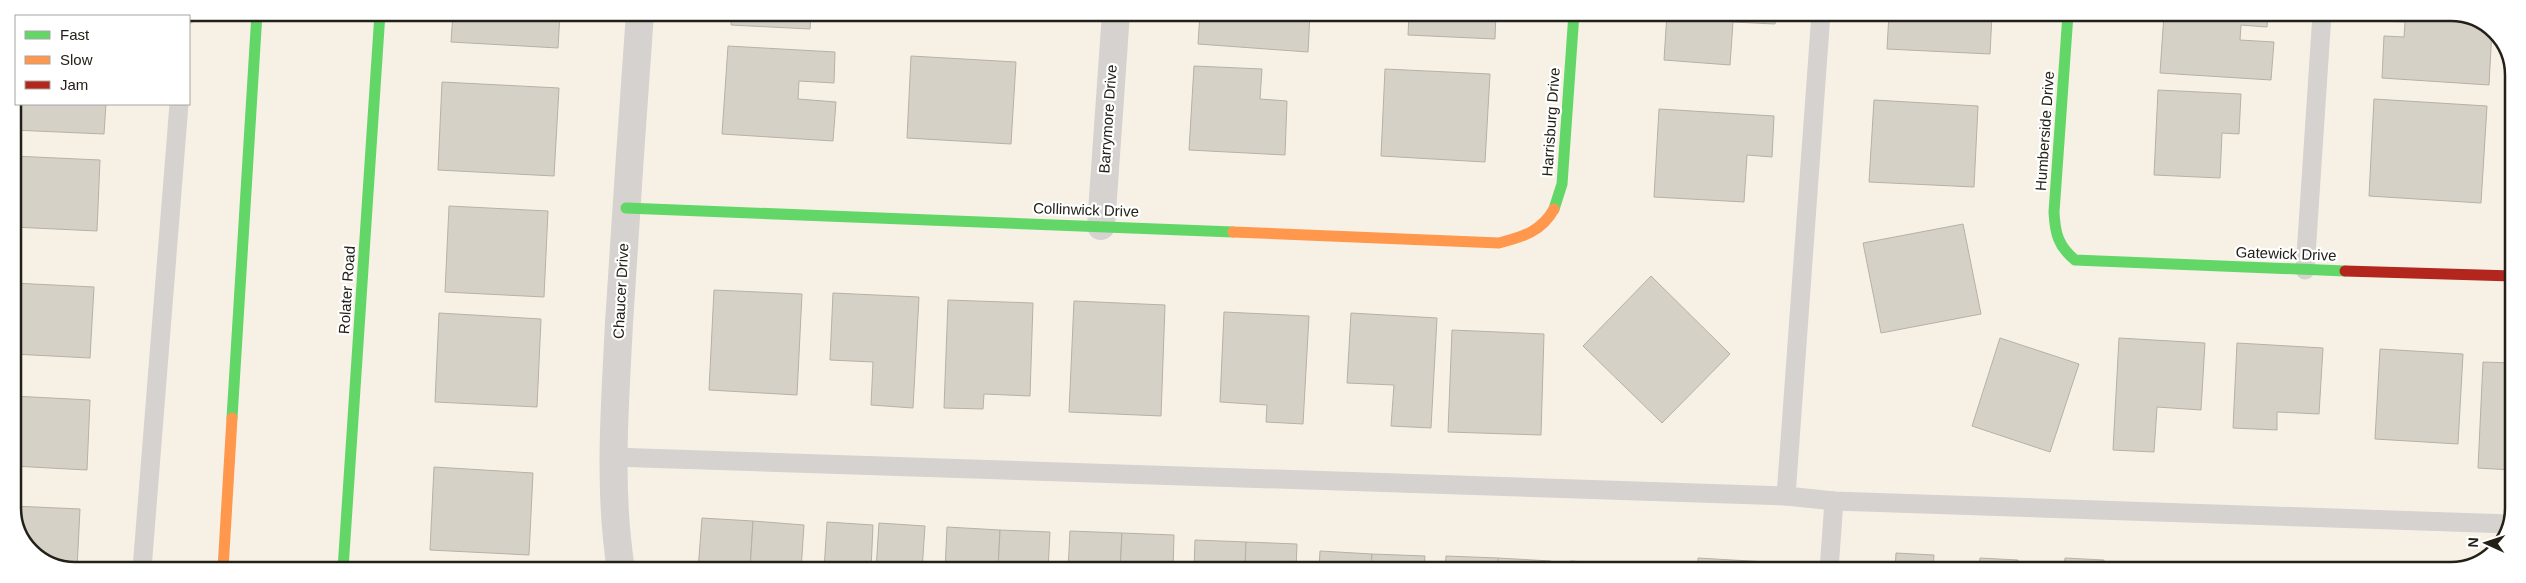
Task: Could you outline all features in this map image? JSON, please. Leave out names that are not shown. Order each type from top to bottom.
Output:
[{"type":"street","points":[[224,562],[257,21]]},
{"type":"street","name":"Rolater Road","points":[[343,562],[379,21]]},
{"type":"street","name":"Chaucer Drive","points":[[619,562],[615,534],[612,457],[626,208],[639,21]]},
{"type":"street","name":"Barrymore Drive","points":[[1101,226],[1115,21]]},
{"type":"street","name":"Harrisburg Drive","points":[[1542,228],[1552,216],[1562,184],[1573,21]]},
{"type":"street","name":"Humberside Drive","points":[[2061,250],[2055,234],[2054,212],[2068,21]]},
{"type":"street","name":"Collinwick Drive","points":[[626,208],[1499,243],[1520,239],[1542,228]]},
{"type":"street","name":"Gatewick Drive","points":[[2061,250],[2075,260],[2102,262],[2505,276]]},
{"type":"lane","points":[[1786,496],[1820,21]]},
{"type":"lane","points":[[2305,270],[2322,21]]},
{"type":"lane","points":[[143,562],[179,105]]},
{"type":"lane","points":[[612,457],[1786,496],[1834,501],[2502,524]]},
{"type":"lane","points":[[1830,562],[1834,501]]},
{"type":"building","points":[[452,21],[560,21],[558,48],[451,42]]},
{"type":"building","points":[[731,21],[810,21],[810,29],[731,25]]},
{"type":"building","points":[[1199,21],[1310,21],[1308,52],[1198,44]]},
{"type":"building","points":[[1409,21],[1496,21],[1495,39],[1408,35]]},
{"type":"building","points":[[1666,21],[1775,21],[1775,24],[1733,22],[1730,65],[1664,60]]},
{"type":"building","points":[[1889,21],[1992,21],[1990,54],[1887,49]]},
{"type":"building","points":[[2164,21],[2267,21],[2267,27],[2241,25],[2240,40],[2274,42],[2271,80],[2160,73]]},
{"type":"building","points":[[2377,21],[2451,21],[2461,22],[2478,28],[2491,40],[2489,85],[2382,78],[2384,36],[2404,37],[2405,22]]},
{"type":"building","points":[[728,46],[835,52],[834,83],[799,81],[798,99],[836,102],[833,141],[722,134]]},
{"type":"building","points":[[911,56],[1016,62],[1011,144],[907,138]]},
{"type":"building","points":[[1194,66],[1262,69],[1260,99],[1287,101],[1285,155],[1189,150]]},
{"type":"building","points":[[1385,69],[1490,74],[1485,162],[1381,156]]},
{"type":"building","points":[[442,82],[559,88],[554,176],[438,170]]},
{"type":"building","points":[[2158,90],[2241,94],[2239,134],[2222,133],[2220,178],[2154,175]]},
{"type":"building","points":[[2374,99],[2487,106],[2481,203],[2369,196]]},
{"type":"building","points":[[1874,100],[1978,106],[1974,187],[1869,182]]},
{"type":"building","points":[[21,105],[106,105],[104,134],[21,130]]},
{"type":"building","points":[[1659,109],[1774,116],[1772,157],[1747,155],[1744,202],[1654,197]]},
{"type":"building","points":[[21,156],[100,160],[97,231],[21,227]]},
{"type":"building","points":[[449,206],[548,211],[544,297],[445,292]]},
{"type":"building","points":[[1963,224],[1981,314],[1881,333],[1863,243]]},
{"type":"building","points":[[1651,276],[1730,354],[1662,423],[1583,346]]},
{"type":"building","points":[[21,283],[94,287],[90,358],[21,354]]},
{"type":"building","points":[[714,290],[802,294],[797,395],[709,390]]},
{"type":"building","points":[[833,293],[919,297],[913,408],[871,405],[873,362],[830,360]]},
{"type":"building","points":[[948,300],[1033,303],[1030,396],[984,394],[983,409],[944,408]]},
{"type":"building","points":[[1074,301],[1165,305],[1161,416],[1069,412]]},
{"type":"building","points":[[1224,312],[1309,316],[1303,424],[1266,422],[1267,405],[1220,402]]},
{"type":"building","points":[[439,313],[541,319],[537,407],[435,402]]},
{"type":"building","points":[[1351,313],[1437,318],[1431,428],[1391,426],[1394,385],[1347,383]]},
{"type":"building","points":[[1452,330],[1544,334],[1541,435],[1448,432]]},
{"type":"building","points":[[2000,338],[2079,364],[2050,452],[1972,426]]},
{"type":"building","points":[[2119,338],[2205,343],[2201,410],[2157,407],[2154,452],[2113,450]]},
{"type":"building","points":[[2237,343],[2323,348],[2319,414],[2277,412],[2277,430],[2233,428]]},
{"type":"building","points":[[2380,349],[2463,354],[2458,444],[2375,439]]},
{"type":"building","points":[[2483,362],[2505,363],[2505,470],[2478,468]]},
{"type":"building","points":[[21,396],[90,400],[87,470],[21,466]]},
{"type":"building","points":[[434,467],[533,473],[529,555],[430,550]]},
{"type":"building","points":[[21,506],[80,509],[77,562],[75,562],[65,561],[48,555],[30,538],[22,518]]},
{"type":"building","points":[[702,518],[753,521],[750,562],[699,562]]},
{"type":"building","points":[[753,521],[804,525],[802,562],[750,562]]},
{"type":"building","points":[[827,522],[873,525],[871,562],[824,562]]},
{"type":"building","points":[[879,523],[925,526],[923,562],[877,562]]},
{"type":"building","points":[[947,527],[1000,530],[998,562],[945,562]]},
{"type":"building","points":[[1000,530],[1050,532],[1048,562],[998,562]]},
{"type":"building","points":[[1070,531],[1122,533],[1120,562],[1068,562]]},
{"type":"building","points":[[1122,533],[1174,535],[1173,562],[1120,562]]},
{"type":"building","points":[[1195,540],[1246,542],[1245,562],[1194,562]]},
{"type":"building","points":[[1246,542],[1297,544],[1296,562],[1245,562]]},
{"type":"building","points":[[1320,551],[1372,554],[1372,562],[1319,562]]},
{"type":"building","points":[[1896,553],[1934,555],[1934,562],[1895,562]]},
{"type":"building","points":[[1372,554],[1425,556],[1425,562],[1372,562]]},
{"type":"building","points":[[1446,556],[1498,558],[1498,562],[1446,562]]},
{"type":"building","points":[[1498,558],[1551,561],[1551,562],[1498,562]]},
{"type":"building","points":[[1698,558],[1750,561],[1750,562],[1698,562]]},
{"type":"building","points":[[1980,558],[2018,560],[2018,562],[1980,562]]},
{"type":"building","points":[[2065,558],[2104,560],[2104,562],[2065,562]]},
{"type":"traffic: fast","points":[[232,418],[257,21]]},
{"type":"traffic: fast","points":[[343,562],[379,21]]},
{"type":"traffic: fast","points":[[1554,209],[1562,184],[1573,21]]},
{"type":"traffic: fast","points":[[2068,21],[2054,212],[2058,239],[2069,255],[2075,260],[2345,271]]},
{"type":"traffic: fast","points":[[626,208],[1233,232]]},
{"type":"traffic: slow","points":[[1233,232],[1499,243],[1538,228],[1554,209]]},
{"type":"traffic: slow","points":[[223,562],[232,418]]},
{"type":"traffic: jam","points":[[2345,271],[2505,276]]}]
